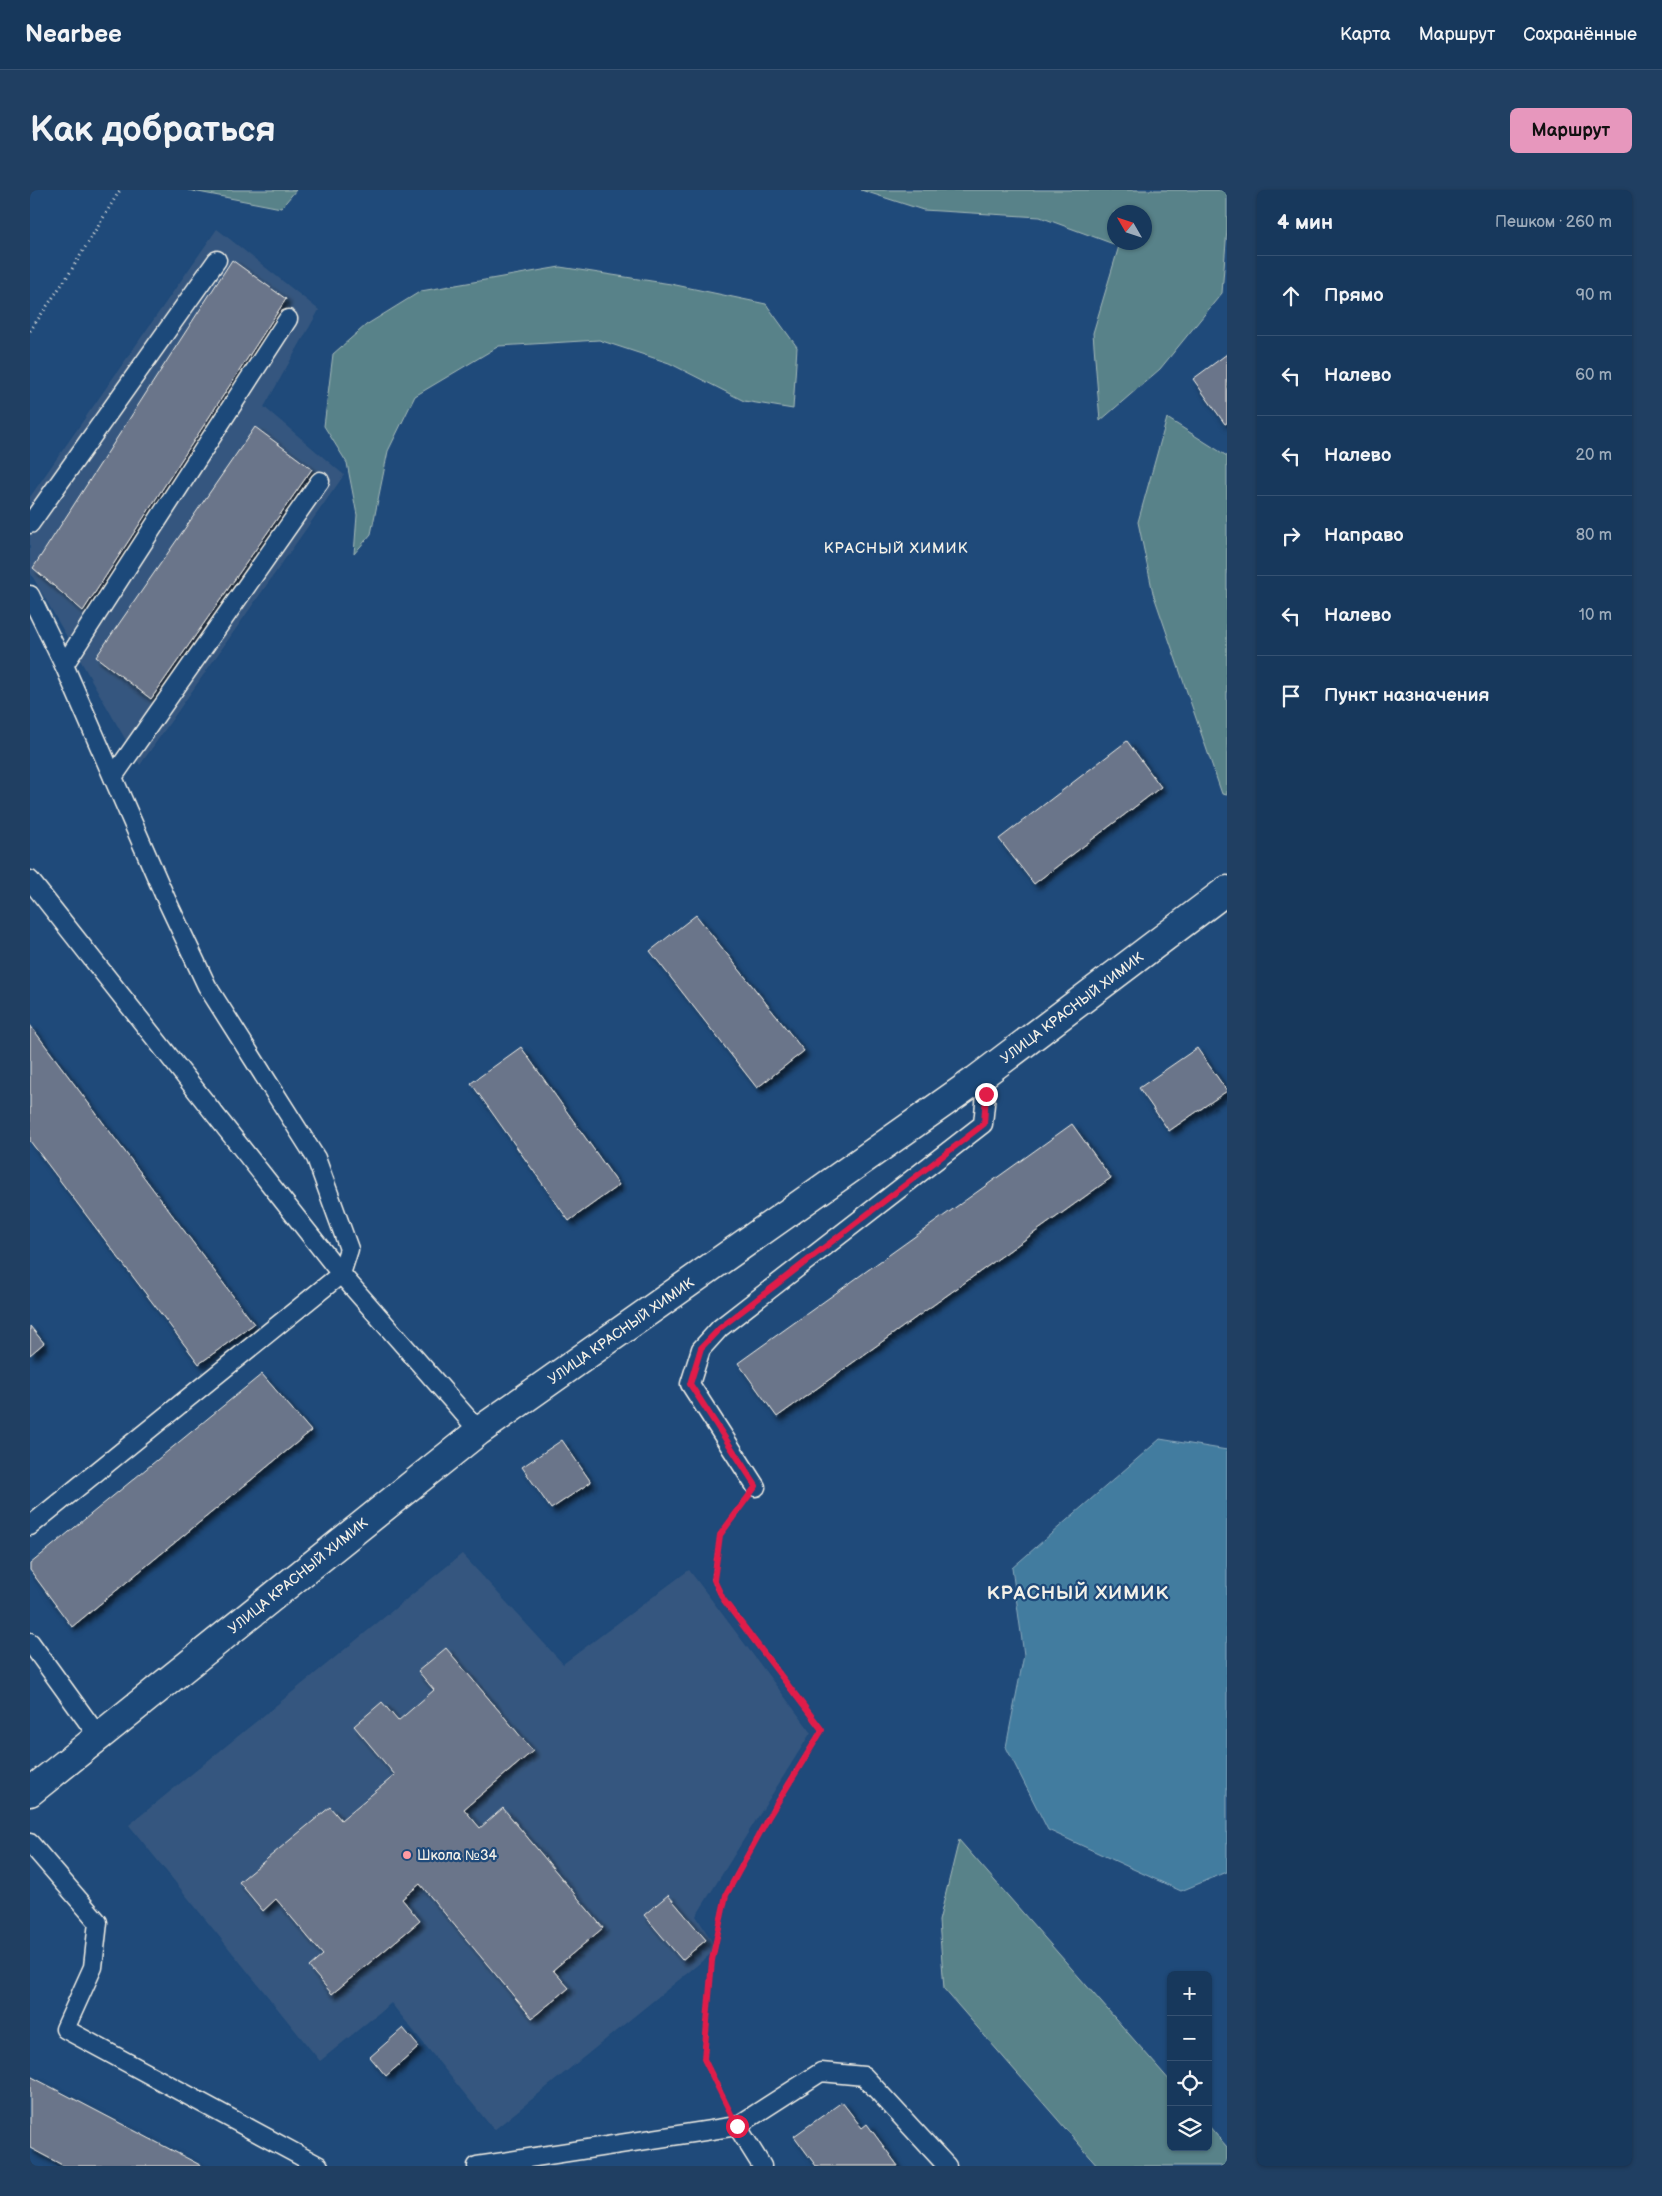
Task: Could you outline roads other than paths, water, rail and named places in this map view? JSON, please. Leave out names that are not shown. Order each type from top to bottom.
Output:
[{"type":"street","name":"УЛИЦА КРАСНЫЙ ХИМИК","points":[[30,1792],[479,1431],[976,1080],[1227,890]]},
{"type":"lane","points":[[30,524],[217,260]]},
{"type":"lane","points":[[64,665],[288,319]]},
{"type":"lane","points":[[113,777],[320,482]]},
{"type":"lane","points":[[30,595],[64,665],[166,899],[207,986],[316,1158],[349,1249],[341,1274],[30,1526]]},
{"type":"lane","points":[[30,880],[341,1274],[479,1431]]},
{"type":"lane","points":[[756,1486],[690,1384],[701,1348],[720,1328],[984,1124],[986,1094],[976,1080]]},
{"type":"lane","points":[[30,1642],[98,1736]]},
{"type":"lane","points":[[30,1843],[98,1922],[93,1967],[65,2029],[319,2166]]},
{"type":"lane","points":[[477,2166],[737,2126],[821,2072],[864,2076],[947,2166]]},
{"type":"lane","points":[[737,2126],[762,2166]]},
{"type":"place","name":"Школа №34","points":[[407,1855]]},
{"type":"district","name":"КРАСНЫЙ ХИМИК","points":[[896,548]]},
{"type":"district","name":"КРАСНЫЙ ХИМИК","points":[[1078,1593]]}]
